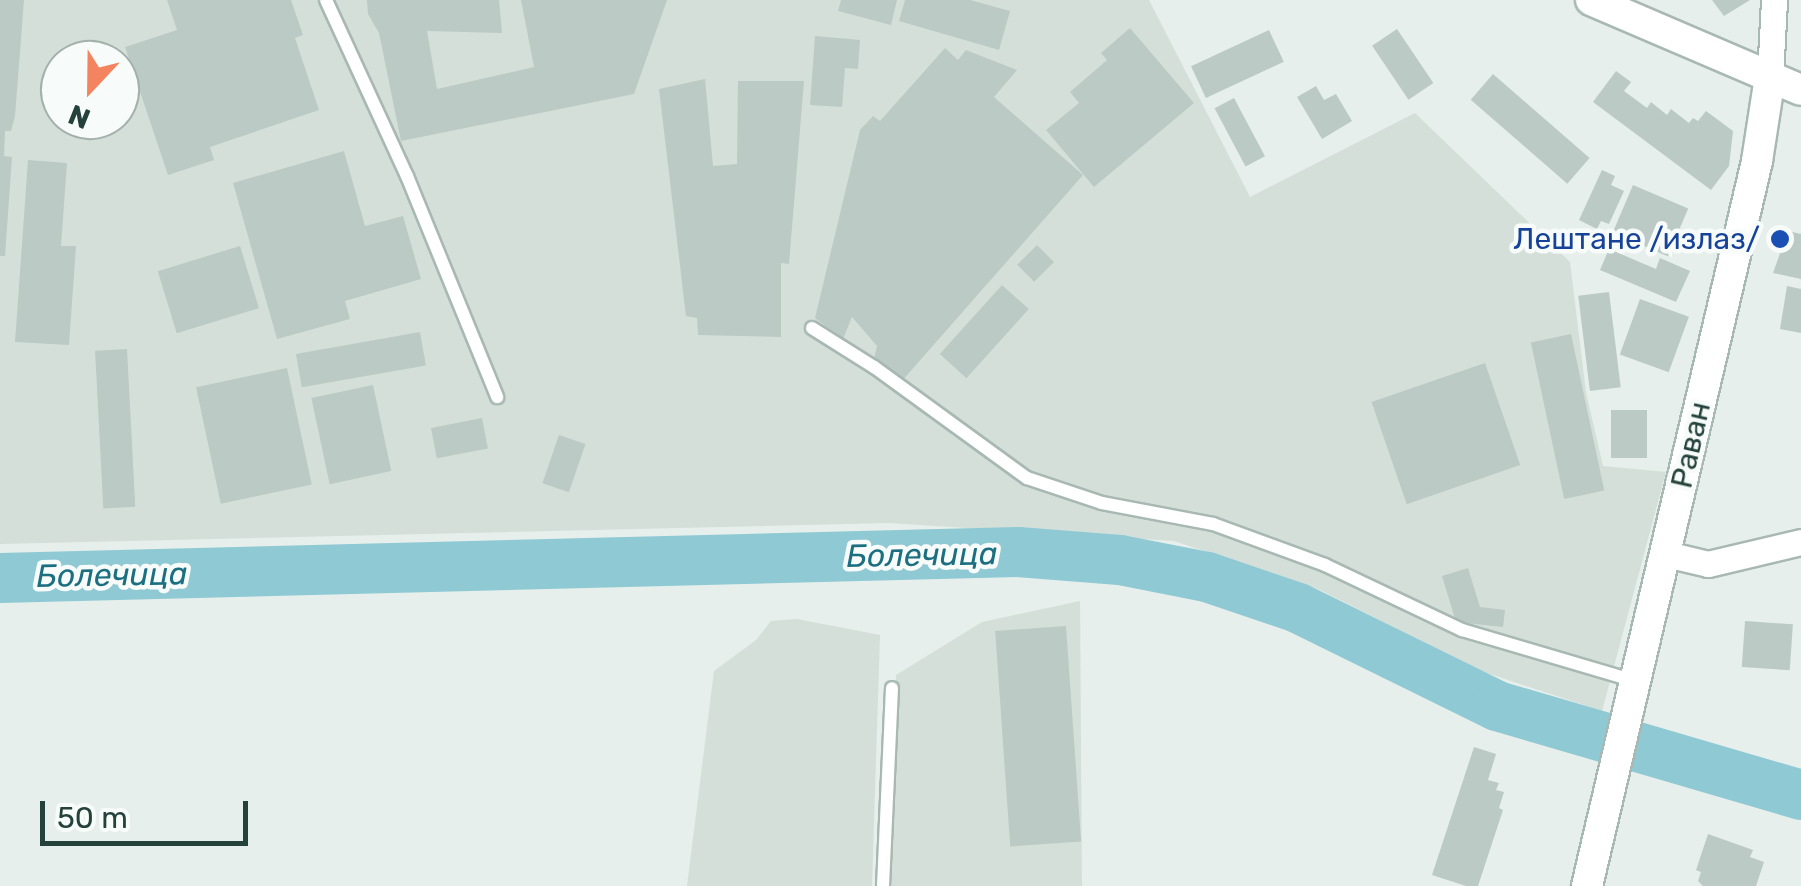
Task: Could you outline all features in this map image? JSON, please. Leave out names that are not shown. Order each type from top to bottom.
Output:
[{"type":"street","points":[[1591,0],[1801,90]]},
{"type":"street","name":"Раван","points":[[1594,883],[1612,765],[1666,554],[1757,161],[1770,77],[1774,0]]},
{"type":"street","points":[[1666,554],[1708,564],[1801,542]]},
{"type":"lane","points":[[326,0],[408,176],[498,397]]},
{"type":"lane","points":[[812,328],[874,366],[1027,478],[1102,502],[1246,535],[1325,564],[1462,630],[1630,690]]},
{"type":"lane","points":[[883,886],[892,688]]},
{"type":"shaded area","points":[[0,0],[1149,0],[1250,197],[1415,113],[1570,262],[1586,392],[1603,466],[1666,472],[1602,711],[1481,671],[1318,589],[1174,541],[889,523],[0,544]]},
{"type":"shaded area","points":[[1080,601],[1082,886],[890,886],[896,675],[982,622]]},
{"type":"shaded area","points":[[797,619],[880,635],[872,886],[687,886],[714,671],[756,640],[771,621]]},
{"type":"building","points":[[0,0],[24,0],[15,116],[11,131],[5,131],[4,156],[12,157],[5,256],[0,256]]},
{"type":"building","points":[[167,0],[291,0],[303,35],[295,38],[319,110],[210,147],[214,160],[168,175],[140,92],[140,42],[177,30]]},
{"type":"building","points":[[367,0],[499,0],[502,33],[427,31],[437,89],[534,67],[521,0],[667,0],[634,94],[401,141],[379,33],[368,14]]},
{"type":"building","points":[[841,0],[897,0],[891,25],[838,11]]},
{"type":"building","points":[[905,0],[970,0],[1010,11],[999,50],[899,21]]},
{"type":"building","points":[[1712,0],[1750,0],[1724,16]]},
{"type":"building","points":[[1130,28],[1194,103],[1094,187],[1046,130],[1079,103],[1070,92],[1107,60],[1101,53]]},
{"type":"building","points":[[1397,29],[1433,83],[1408,100],[1372,46]]},
{"type":"building","points":[[1269,30],[1284,62],[1206,98],[1191,66]]},
{"type":"building","points":[[815,36],[860,40],[858,69],[845,68],[842,107],[810,105]]},
{"type":"building","points":[[945,48],[958,60],[966,50],[1017,70],[994,97],[1083,175],[901,382],[874,359],[877,346],[852,317],[843,339],[815,318],[860,130],[873,116],[880,121]]},
{"type":"building","points":[[1616,71],[1631,82],[1624,91],[1647,108],[1651,102],[1667,115],[1671,109],[1689,123],[1693,118],[1698,121],[1706,111],[1733,131],[1729,166],[1711,190],[1593,102]]},
{"type":"building","points":[[1493,74],[1590,158],[1567,184],[1471,100]]},
{"type":"building","points":[[705,79],[713,166],[737,164],[738,81],[804,81],[789,264],[781,263],[781,337],[698,335],[697,318],[686,316],[659,89]]},
{"type":"building","points":[[1316,86],[1324,100],[1336,94],[1352,121],[1322,139],[1297,97]]},
{"type":"building","points":[[1234,98],[1265,156],[1246,167],[1215,108]]},
{"type":"building","points":[[344,151],[365,226],[403,216],[421,279],[345,301],[350,319],[277,339],[233,183]]},
{"type":"building","points":[[28,160],[67,163],[61,246],[76,246],[69,345],[15,342]]},
{"type":"building","points":[[1602,170],[1615,176],[1611,185],[1624,191],[1609,224],[1601,221],[1597,229],[1579,220]]},
{"type":"building","points":[[1633,185],[1688,208],[1668,256],[1613,233]]},
{"type":"building","points":[[1788,231],[1801,234],[1801,279],[1773,273]]},
{"type":"building","points":[[1037,245],[1054,262],[1034,282],[1017,265]]},
{"type":"building","points":[[240,246],[259,308],[177,333],[158,271]]},
{"type":"building","points":[[1609,249],[1656,269],[1660,258],[1690,271],[1676,302],[1600,270]]},
{"type":"building","points":[[1002,285],[1029,309],[967,378],[940,354]]},
{"type":"building","points":[[1787,286],[1801,289],[1801,333],[1780,329]]},
{"type":"building","points":[[1609,292],[1621,387],[1590,391],[1578,296]]},
{"type":"building","points":[[1640,299],[1689,317],[1669,372],[1620,354]]},
{"type":"building","points":[[420,332],[426,365],[302,387],[296,354]]},
{"type":"building","points":[[1571,334],[1604,491],[1564,499],[1531,343]]},
{"type":"building","points":[[127,349],[135,507],[103,508],[95,351]]},
{"type":"building","points":[[1485,363],[1520,465],[1407,504],[1372,402]]},
{"type":"building","points":[[287,368],[312,484],[221,504],[196,387]]},
{"type":"building","points":[[373,385],[391,471],[330,484],[311,398]]},
{"type":"building","points":[[1611,410],[1647,410],[1647,458],[1611,458]]},
{"type":"building","points":[[482,418],[488,448],[437,458],[431,428]]},
{"type":"building","points":[[559,435],[585,444],[569,492],[542,483]]},
{"type":"building","points":[[1468,568],[1480,607],[1505,610],[1503,627],[1456,622],[1442,576]]},
{"type":"building","points":[[1745,621],[1793,624],[1790,670],[1742,667]]},
{"type":"building","points":[[1066,626],[1081,841],[1010,846],[995,631]]},
{"type":"building","points":[[1474,747],[1496,754],[1488,780],[1499,783],[1496,790],[1504,792],[1499,808],[1503,810],[1478,886],[1466,886],[1432,875]]},
{"type":"building","points":[[1708,834],[1753,850],[1750,857],[1764,862],[1756,886],[1703,886],[1698,881],[1701,872],[1696,870]]},
{"type":"waterway","name":"Болечица","points":[[0,578],[1018,552],[1120,560],[1207,577],[1298,608],[1497,706],[1801,795]]},
{"type":"place","name":"Лештане /излаз/","points":[[1780,239]]}]
